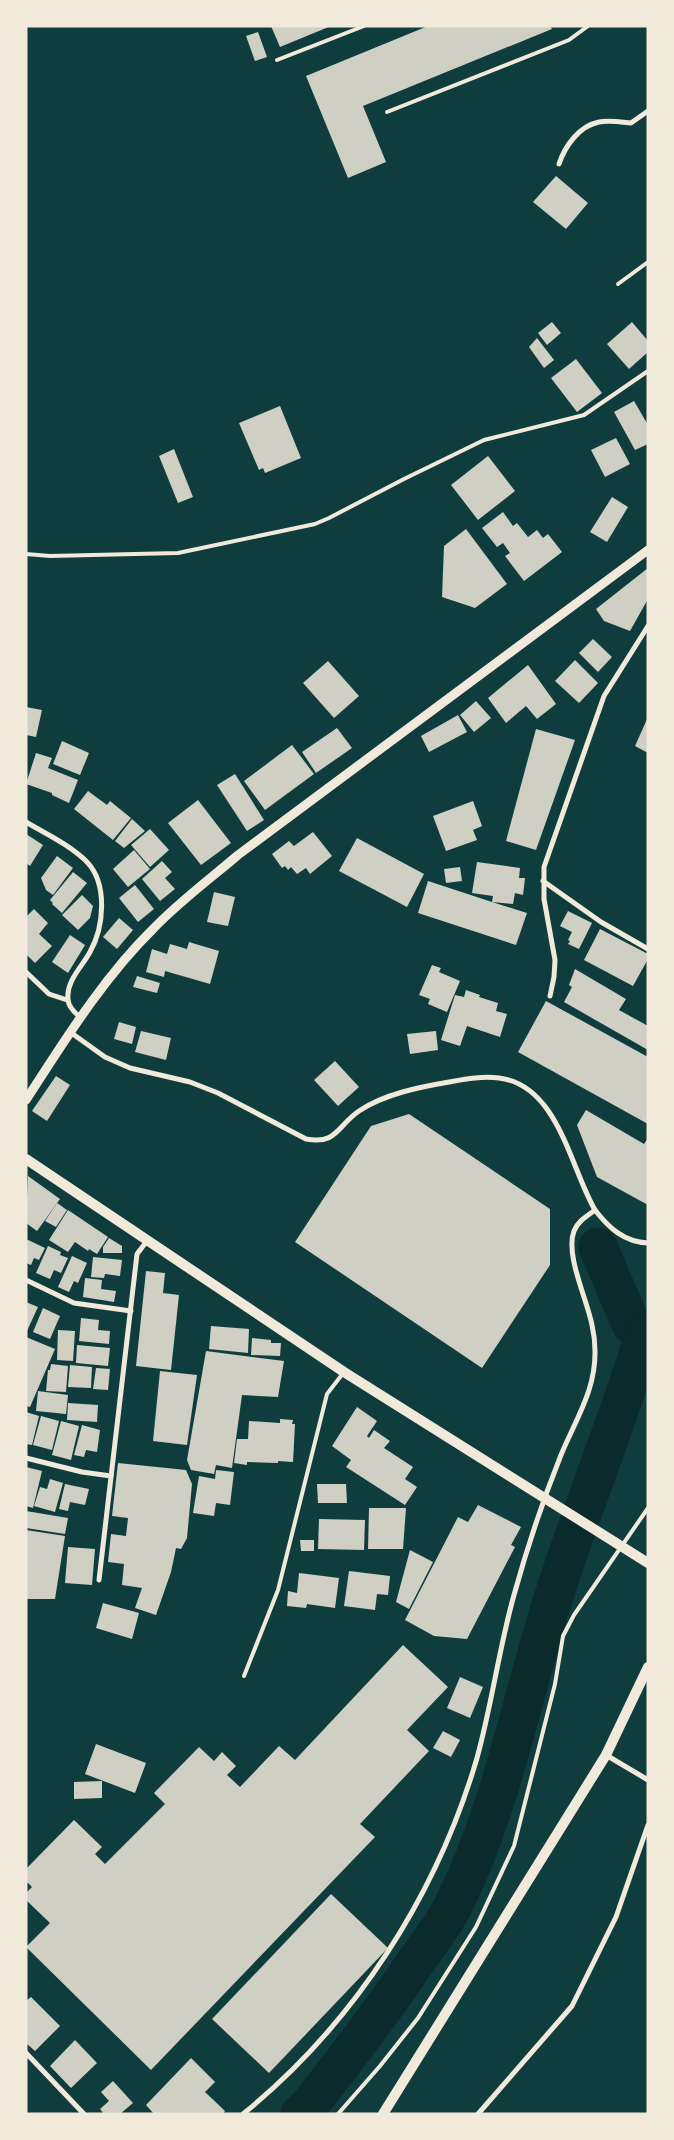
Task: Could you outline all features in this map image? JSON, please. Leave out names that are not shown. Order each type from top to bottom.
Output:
[{"type":"main road","points":[[26,1159],[344,1372],[648,1563]]},
{"type":"main road","points":[[383,2114],[606,1756],[648,1667]]},
{"type":"street","points":[[558,164],[568,144],[587,126],[600,122],[632,123],[648,110]]},
{"type":"street","points":[[26,1100],[80,1018],[153,928],[186,898],[238,856],[648,550]]},
{"type":"street","points":[[550,996],[555,960],[544,899],[544,867],[604,696],[648,626]]},
{"type":"street","points":[[26,822],[60,842],[87,862],[100,887],[102,900],[92,950],[71,981],[68,1000],[73,1011],[80,1018]]},
{"type":"street","points":[[543,881],[601,922],[648,949]]},
{"type":"street","points":[[26,972],[49,994],[68,1000]]},
{"type":"street","points":[[70,1032],[105,1058],[130,1068],[190,1082],[218,1093],[306,1139],[318,1141],[329,1139],[359,1111],[382,1100],[439,1084],[478,1077],[513,1081],[532,1093],[550,1114],[586,1194],[595,1210],[607,1225],[624,1238],[648,1244]]},
{"type":"street","points":[[243,2114],[265,2096],[314,2046],[390,1949],[418,1901],[449,1838],[477,1758],[514,1594],[596,1367],[592,1324],[571,1248],[574,1230],[582,1219],[595,1210]]},
{"type":"street","points":[[99,1580],[137,1254],[146,1241]]},
{"type":"street","points":[[26,1280],[74,1302],[130,1311]]},
{"type":"street","points":[[26,1458],[82,1472],[112,1476]]},
{"type":"street","points":[[606,1756],[648,1780]]},
{"type":"street","points":[[478,2114],[572,2006],[616,1917],[648,1825]]},
{"type":"street","points":[[26,2054],[84,2114]]},
{"type":"lane","points":[[277,60],[364,26]]},
{"type":"lane","points":[[388,112],[569,40],[588,26]]},
{"type":"lane","points":[[618,284],[648,262]]},
{"type":"lane","points":[[26,554],[50,556],[178,553],[314,524],[484,440],[584,414],[648,370]]},
{"type":"lane","points":[[244,1676],[278,1590],[327,1394],[344,1372]]},
{"type":"lane","points":[[338,2114],[380,2066],[418,2018],[476,1927],[514,1846],[555,1684],[563,1636],[574,1615],[619,1545],[648,1508]]},
{"type":"building","points":[[271,26],[331,26],[280,47]]},
{"type":"building","points":[[428,26],[550,26],[552,29],[363,106],[386,162],[348,178],[306,76]]},
{"type":"building","points":[[258,32],[267,57],[255,61],[246,36]]},
{"type":"building","points":[[556,176],[588,203],[566,229],[533,202]]},
{"type":"building","points":[[552,322],[561,333],[547,345],[538,333]]},
{"type":"building","points":[[632,322],[648,341],[648,352],[629,369],[607,344]]},
{"type":"building","points":[[537,338],[554,360],[544,368],[529,347]]},
{"type":"building","points":[[576,359],[602,393],[577,412],[551,378]]},
{"type":"building","points":[[634,401],[648,425],[648,444],[635,450],[614,412]]},
{"type":"building","points":[[280,406],[301,458],[265,473],[263,468],[259,470],[239,423]]},
{"type":"building","points":[[616,438],[630,464],[605,477],[591,450]]},
{"type":"building","points":[[174,449],[193,497],[178,503],[159,456]]},
{"type":"building","points":[[488,456],[515,491],[478,520],[451,485]]},
{"type":"building","points":[[612,497],[628,507],[607,542],[590,532]]},
{"type":"building","points":[[503,512],[513,526],[517,523],[528,537],[537,530],[543,538],[548,534],[562,552],[524,581],[505,556],[510,553],[503,543],[497,547],[482,528]]},
{"type":"building","points":[[466,529],[507,584],[475,608],[442,597],[444,546]]},
{"type":"building","points":[[648,568],[648,599],[630,631],[604,621],[596,609]]},
{"type":"building","points":[[593,639],[612,657],[598,672],[579,653]]},
{"type":"building","points":[[575,660],[598,683],[579,703],[555,681]]},
{"type":"building","points":[[328,661],[359,696],[334,718],[303,683]]},
{"type":"building","points":[[528,665],[556,704],[537,719],[526,706],[506,723],[488,698]]},
{"type":"building","points":[[476,701],[491,718],[474,732],[460,715]]},
{"type":"building","points":[[26,707],[42,710],[36,737],[26,735]]},
{"type":"building","points":[[458,715],[467,732],[429,752],[421,736]]},
{"type":"building","points":[[648,717],[648,753],[635,746]]},
{"type":"building","points":[[337,728],[352,748],[316,773],[302,752]]},
{"type":"building","points":[[536,729],[575,740],[536,850],[506,841]]},
{"type":"building","points":[[62,741],[89,753],[80,775],[53,764]]},
{"type":"building","points":[[292,745],[314,774],[265,810],[244,781]]},
{"type":"building","points":[[36,753],[52,758],[48,768],[78,780],[69,803],[52,795],[52,793],[26,784]]},
{"type":"building","points":[[235,774],[264,820],[247,831],[217,785]]},
{"type":"building","points":[[88,791],[107,805],[110,801],[131,818],[113,840],[74,809]]},
{"type":"building","points":[[198,800],[231,843],[201,865],[168,823]]},
{"type":"building","points":[[473,801],[482,826],[473,830],[477,840],[446,851],[433,816]]},
{"type":"building","points":[[132,819],[145,831],[124,848],[115,841]]},
{"type":"building","points":[[150,829],[169,850],[150,867],[131,845]]},
{"type":"building","points":[[313,832],[332,856],[310,874],[306,868],[297,874],[291,867],[288,870],[285,866],[282,868],[272,854],[289,841],[294,846]]},
{"type":"building","points":[[26,834],[43,845],[30,866],[26,863]]},
{"type":"building","points":[[357,838],[424,874],[407,907],[339,871]]},
{"type":"building","points":[[134,850],[150,869],[128,887],[113,869]]},
{"type":"building","points":[[57,856],[73,868],[53,895],[46,890],[41,878]]},
{"type":"building","points":[[162,861],[172,872],[165,878],[175,889],[160,901],[142,879]]},
{"type":"building","points":[[477,862],[520,868],[519,878],[525,878],[523,895],[515,893],[513,904],[492,902],[493,896],[472,893]]},
{"type":"building","points":[[460,867],[462,881],[446,883],[444,869]]},
{"type":"building","points":[[73,872],[87,883],[62,913],[50,900]]},
{"type":"building","points":[[428,881],[527,913],[516,945],[418,913]]},
{"type":"building","points":[[135,885],[154,909],[138,922],[119,898]]},
{"type":"building","points":[[214,892],[235,897],[228,926],[207,922]]},
{"type":"building","points":[[82,895],[93,906],[90,918],[78,930],[62,915]]},
{"type":"building","points":[[34,909],[48,923],[39,934],[52,946],[35,963],[26,954],[26,917]]},
{"type":"building","points":[[568,911],[592,923],[579,949],[568,944],[572,932],[560,926]]},
{"type":"building","points":[[119,918],[133,930],[117,949],[103,937]]},
{"type":"building","points":[[600,929],[648,954],[648,959],[633,986],[584,960]]},
{"type":"building","points":[[70,935],[85,945],[68,973],[52,962]]},
{"type":"building","points":[[189,942],[219,951],[210,984],[165,971],[164,977],[146,972],[152,949],[167,954],[170,944],[187,949]]},
{"type":"building","points":[[432,965],[441,968],[439,972],[460,981],[447,1012],[428,1004],[430,999],[419,995]]},
{"type":"building","points":[[575,969],[626,999],[619,1010],[648,1026],[648,1050],[564,1002],[572,987],[569,985]]},
{"type":"building","points":[[137,976],[160,983],[157,993],[133,987]]},
{"type":"building","points":[[466,990],[480,995],[479,997],[498,1003],[496,1011],[507,1014],[500,1037],[467,1026],[460,1046],[441,1040],[455,995],[464,997]]},
{"type":"building","points":[[546,1001],[648,1057],[648,1124],[518,1052]]},
{"type":"building","points":[[119,1022],[136,1027],[132,1044],[114,1039]]},
{"type":"building","points":[[141,1031],[171,1038],[166,1060],[135,1052]]},
{"type":"building","points":[[436,1031],[438,1050],[410,1054],[407,1034]]},
{"type":"building","points":[[335,1061],[359,1087],[338,1106],[314,1080]]},
{"type":"building","points":[[56,1076],[70,1085],[47,1121],[32,1111]]},
{"type":"building","points":[[586,1110],[644,1144],[648,1138],[648,1205],[597,1177],[577,1125]]},
{"type":"building","points":[[409,1114],[550,1209],[550,1265],[482,1368],[295,1242],[371,1126]]},
{"type":"building","points":[[28,1176],[60,1199],[37,1231],[26,1223]]},
{"type":"building","points":[[57,1203],[67,1210],[56,1227],[45,1221]]},
{"type":"building","points":[[68,1210],[108,1237],[97,1254],[89,1249],[88,1251],[75,1242],[68,1252],[49,1240]]},
{"type":"building","points":[[109,1238],[122,1246],[122,1253],[103,1253],[103,1247]]},
{"type":"building","points":[[26,1239],[45,1248],[39,1260],[34,1258],[31,1265],[26,1263]]},
{"type":"building","points":[[48,1246],[61,1252],[60,1255],[68,1258],[61,1273],[54,1270],[50,1279],[36,1273]]},
{"type":"building","points":[[72,1256],[87,1263],[78,1283],[74,1281],[69,1292],[58,1287]]},
{"type":"building","points":[[93,1257],[122,1260],[120,1276],[105,1274],[104,1278],[91,1277]]},
{"type":"building","points":[[146,1271],[165,1273],[163,1293],[179,1295],[171,1370],[136,1366]]},
{"type":"building","points":[[85,1278],[102,1280],[101,1289],[116,1291],[114,1302],[83,1297]]},
{"type":"building","points":[[26,1302],[38,1307],[26,1333]]},
{"type":"building","points":[[43,1308],[60,1316],[50,1339],[33,1332]]},
{"type":"building","points":[[81,1318],[99,1320],[98,1330],[110,1331],[109,1344],[79,1341]]},
{"type":"building","points":[[211,1326],[249,1329],[248,1353],[209,1349]]},
{"type":"building","points":[[58,1330],[75,1331],[73,1361],[57,1360]]},
{"type":"building","points":[[26,1337],[55,1349],[30,1407],[26,1406]]},
{"type":"building","points":[[252,1338],[271,1340],[271,1343],[281,1343],[280,1356],[251,1355]]},
{"type":"building","points":[[77,1345],[110,1348],[108,1366],[76,1363]]},
{"type":"building","points":[[206,1351],[284,1361],[278,1397],[242,1395],[232,1468],[216,1465],[214,1474],[191,1470],[187,1460]]},
{"type":"building","points":[[51,1364],[68,1366],[66,1392],[46,1391],[48,1370],[50,1370]]},
{"type":"building","points":[[70,1365],[92,1367],[91,1388],[68,1387]]},
{"type":"building","points":[[96,1368],[110,1369],[108,1390],[93,1389]]},
{"type":"building","points":[[160,1371],[197,1375],[187,1445],[153,1441]]},
{"type":"building","points":[[38,1391],[68,1395],[66,1414],[36,1411]]},
{"type":"building","points":[[68,1403],[98,1405],[97,1422],[67,1420]]},
{"type":"building","points":[[357,1407],[377,1421],[367,1436],[369,1438],[374,1430],[390,1441],[384,1448],[413,1467],[405,1479],[417,1487],[405,1505],[346,1467],[351,1460],[332,1446]]},
{"type":"building","points":[[26,1412],[39,1416],[32,1445],[26,1444]]},
{"type":"building","points":[[41,1416],[59,1421],[52,1450],[33,1445]]},
{"type":"building","points":[[280,1419],[293,1420],[292,1424],[295,1424],[293,1462],[247,1462],[247,1465],[234,1463],[237,1439],[248,1439],[249,1421],[280,1423]]},
{"type":"building","points":[[61,1421],[79,1426],[71,1460],[52,1455]]},
{"type":"building","points":[[82,1425],[100,1430],[97,1452],[86,1450],[84,1457],[74,1455]]},
{"type":"building","points":[[118,1463],[186,1470],[192,1484],[187,1538],[181,1549],[176,1548],[171,1572],[156,1615],[135,1608],[142,1588],[122,1585],[124,1564],[108,1562],[111,1534],[126,1536],[128,1518],[112,1516]]},
{"type":"building","points":[[26,1467],[42,1471],[33,1508],[26,1506]]},
{"type":"building","points":[[216,1470],[234,1472],[230,1505],[216,1503],[214,1516],[193,1513],[199,1476],[215,1479]]},
{"type":"building","points":[[50,1479],[63,1483],[55,1512],[34,1506],[40,1487],[47,1489]]},
{"type":"building","points":[[65,1484],[89,1489],[85,1505],[70,1502],[68,1511],[59,1509]]},
{"type":"building","points":[[317,1484],[346,1484],[347,1503],[318,1503]]},
{"type":"building","points":[[478,1505],[521,1527],[511,1545],[515,1547],[467,1639],[434,1636],[405,1620],[458,1517],[468,1522]]},
{"type":"building","points":[[369,1508],[406,1508],[403,1549],[368,1549]]},
{"type":"building","points":[[26,1511],[68,1518],[65,1534],[26,1528]]},
{"type":"building","points":[[319,1519],[365,1520],[364,1550],[318,1549]]},
{"type":"building","points":[[26,1530],[65,1536],[55,1599],[26,1599]]},
{"type":"building","points":[[300,1540],[314,1540],[314,1551],[301,1551]]},
{"type":"building","points":[[68,1547],[95,1549],[92,1585],[65,1583]]},
{"type":"building","points":[[410,1550],[433,1562],[409,1609],[396,1602]]},
{"type":"building","points":[[349,1571],[390,1576],[388,1595],[377,1594],[375,1610],[344,1606]]},
{"type":"building","points":[[299,1573],[339,1578],[335,1608],[307,1604],[306,1608],[287,1606],[288,1591],[297,1593]]},
{"type":"building","points":[[103,1603],[139,1613],[132,1639],[96,1628]]},
{"type":"building","points":[[403,1645],[448,1687],[407,1730],[429,1751],[360,1824],[375,1837],[151,2070],[26,1947],[50,1923],[26,1900],[26,1893],[32,1887],[26,1881],[26,1869],[74,1820],[102,1847],[95,1854],[105,1864],[165,1804],[154,1793],[199,1747],[214,1761],[222,1752],[236,1766],[227,1775],[240,1787],[279,1746],[295,1760]]},
{"type":"building","points":[[460,1677],[483,1687],[470,1718],[447,1708]]},
{"type":"building","points":[[443,1731],[460,1740],[451,1757],[433,1748]]},
{"type":"building","points":[[96,1744],[146,1763],[135,1793],[85,1774]]},
{"type":"building","points":[[102,1781],[102,1798],[74,1799],[74,1782]]},
{"type":"building","points":[[331,1894],[388,1948],[269,2073],[212,2019]]},
{"type":"building","points":[[31,1997],[60,2026],[35,2051],[26,2043],[26,2001]]},
{"type":"building","points":[[75,2040],[97,2063],[71,2088],[50,2066]]},
{"type":"building","points":[[191,2058],[215,2082],[205,2092],[225,2111],[223,2114],[154,2114],[146,2105]]},
{"type":"building","points":[[113,2081],[133,2103],[120,2114],[104,2114],[100,2109],[109,2101],[101,2092]]},
{"type":"waterway","points":[[598,1247],[631,1324],[644,1335]]},
{"type":"waterway","points":[[300,2114],[308,2107],[364,2035],[441,1927],[470,1870],[497,1795],[563,1568],[644,1335],[648,1329]]}]
